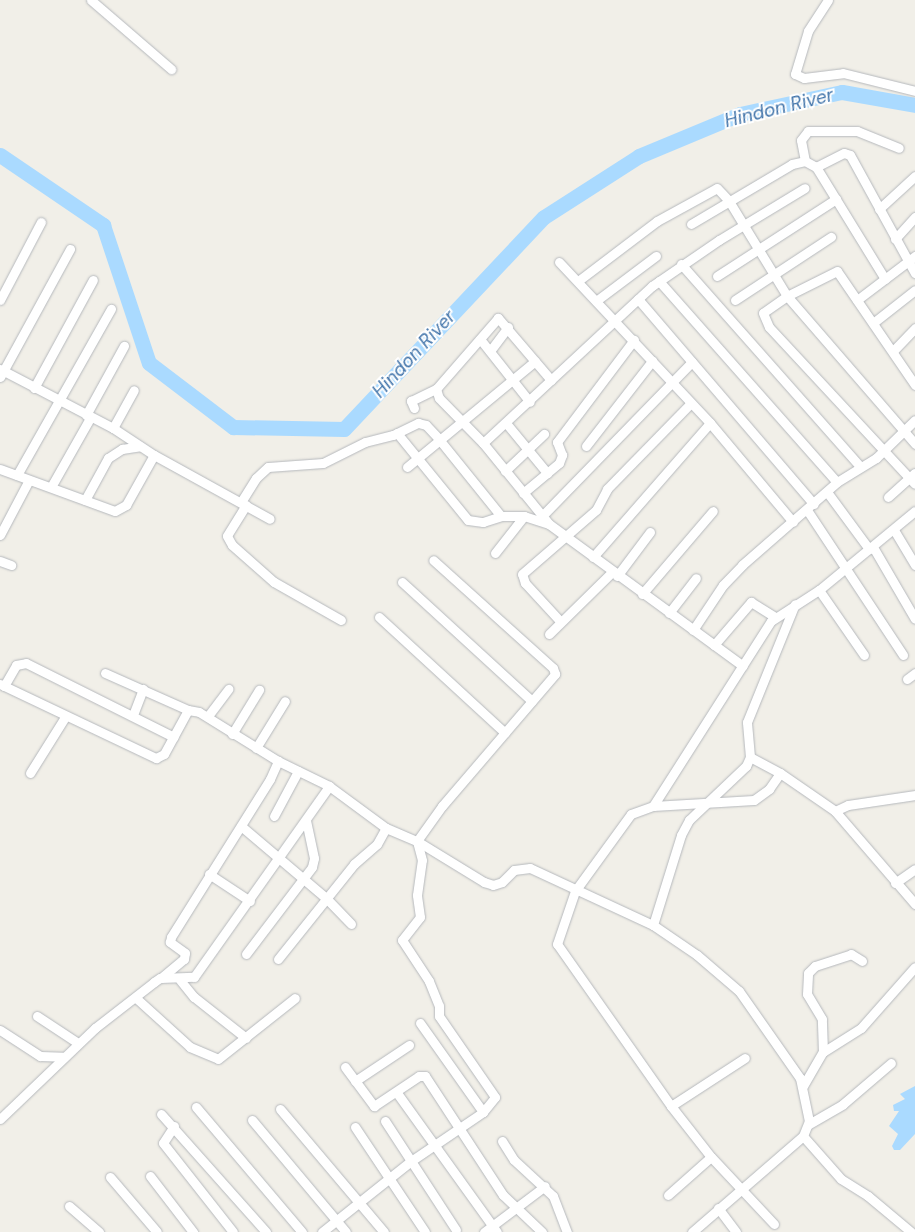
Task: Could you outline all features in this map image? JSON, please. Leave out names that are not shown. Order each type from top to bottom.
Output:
[{"type":"street","points":[[91,0],[171,68]]},
{"type":"street","points":[[828,0],[808,32],[795,72],[797,76],[843,73],[915,91]]},
{"type":"street","points":[[805,161],[801,140],[808,131],[857,131],[899,148]]},
{"type":"street","points":[[816,167],[849,153],[907,263],[915,273]]},
{"type":"street","points":[[691,224],[792,164],[805,161],[816,167],[885,279]]},
{"type":"street","points":[[879,209],[915,176]]},
{"type":"street","points":[[578,281],[657,221],[712,188],[721,190],[757,251],[787,296],[915,444]]},
{"type":"street","points":[[483,443],[530,402],[551,380],[659,281],[681,264],[742,225],[805,188]]},
{"type":"street","points":[[717,276],[836,199]]},
{"type":"street","points":[[894,239],[915,217]]},
{"type":"street","points":[[0,300],[41,222]]},
{"type":"street","points":[[735,300],[832,237]]},
{"type":"street","points":[[70,249],[1,372],[113,428],[154,455],[270,519]]},
{"type":"street","points":[[596,301],[656,256]]},
{"type":"street","points":[[857,300],[915,256]]},
{"type":"street","points":[[559,262],[634,340],[690,404],[710,423],[793,522]]},
{"type":"street","points":[[681,264],[860,466]]},
{"type":"street","points":[[888,497],[913,478],[884,450],[764,319],[767,308],[837,270],[915,386]]},
{"type":"street","points":[[34,388],[93,280]]},
{"type":"street","points":[[659,281],[837,482]]},
{"type":"street","points":[[873,323],[915,290]]},
{"type":"street","points":[[638,299],[810,507],[903,655]]},
{"type":"street","points":[[17,475],[111,309]]},
{"type":"street","points":[[414,408],[411,401],[436,389],[498,318],[508,327],[551,380]]},
{"type":"street","points":[[490,351],[508,327]]},
{"type":"street","points":[[893,351],[915,328]]},
{"type":"street","points":[[480,340],[514,378],[530,402]]},
{"type":"street","points":[[523,493],[561,460],[558,442],[634,340]]},
{"type":"street","points":[[52,487],[124,346]]},
{"type":"street","points":[[407,467],[438,438],[461,422],[535,361]]},
{"type":"street","points":[[586,446],[652,361]]},
{"type":"street","points":[[542,516],[692,362]]},
{"type":"street","points":[[436,389],[439,398],[483,443],[549,524],[642,594],[743,666]]},
{"type":"street","points":[[113,428],[134,390]]},
{"type":"street","points":[[560,621],[522,577],[524,571],[566,538],[596,510],[607,488],[690,404]]},
{"type":"street","points":[[693,630],[732,575],[837,482],[884,450],[902,430],[915,420]]},
{"type":"street","points":[[341,620],[274,582],[232,545],[227,536],[256,478],[268,466],[323,463],[365,442],[397,433],[422,423],[438,438],[501,516]]},
{"type":"street","points":[[506,423],[547,473]]},
{"type":"street","points":[[594,557],[710,423]]},
{"type":"street","points":[[397,433],[415,458],[468,520],[482,522],[501,516],[524,516],[549,524]]},
{"type":"street","points":[[505,471],[544,434]]},
{"type":"street","points":[[85,500],[108,458],[122,449],[140,446]]},
{"type":"street","points":[[0,469],[85,500],[122,510],[154,455]]},
{"type":"street","points":[[0,535],[29,480]]},
{"type":"street","points":[[827,492],[871,548],[915,619]]},
{"type":"street","points":[[642,594],[713,511]]},
{"type":"street","points":[[653,806],[743,666],[761,633],[775,617],[819,590],[915,511]]},
{"type":"street","points":[[495,553],[524,516]]},
{"type":"street","points":[[894,530],[915,565]]},
{"type":"street","points":[[549,634],[560,621],[615,574],[650,532]]},
{"type":"street","points":[[417,841],[442,806],[532,701],[553,680],[553,668],[433,560]]},
{"type":"street","points":[[0,561],[10,565]]},
{"type":"street","points":[[669,613],[696,578]]},
{"type":"street","points":[[402,582],[532,701]]},
{"type":"street","points":[[819,590],[864,655]]},
{"type":"street","points":[[714,645],[751,602],[775,617]]},
{"type":"street","points":[[653,925],[681,835],[689,820],[706,801],[741,772],[750,757],[748,722],[796,604]]},
{"type":"street","points":[[379,617],[505,733]]},
{"type":"street","points":[[174,737],[26,663],[16,665],[2,685],[65,717],[156,758],[164,754],[174,737],[188,710]]},
{"type":"street","points":[[105,673],[188,710],[208,716],[232,734],[278,761],[329,786],[386,828],[417,841],[493,885],[502,882],[514,870],[530,868],[575,891],[653,925],[696,954],[739,991],[803,1086],[809,1124]]},
{"type":"street","points":[[208,716],[228,689]]},
{"type":"street","points":[[133,715],[143,690]]},
{"type":"street","points":[[232,734],[259,690]]},
{"type":"street","points":[[256,748],[285,701]]},
{"type":"street","points":[[30,773],[65,717]]},
{"type":"street","points":[[750,757],[780,773],[835,811],[915,904]]},
{"type":"street","points":[[2,1113],[78,1043],[184,959],[185,953],[170,940],[209,874],[241,826],[278,761]]},
{"type":"street","points":[[274,816],[298,771]]},
{"type":"street","points":[[774,1224],[711,1157],[671,1106],[559,950],[557,936],[575,891],[631,814],[653,806],[706,801],[754,800],[763,796],[780,773]]},
{"type":"street","points":[[160,978],[180,980],[194,978],[281,858],[329,786]]},
{"type":"street","points":[[835,811],[848,805],[915,794]]},
{"type":"street","points":[[246,954],[304,878],[314,858],[306,821]]},
{"type":"street","points":[[241,826],[304,878],[351,924]]},
{"type":"street","points":[[278,959],[354,864],[377,844],[386,828]]},
{"type":"street","points":[[322,1232],[411,1161],[483,1112],[494,1101],[494,1093],[439,1016],[439,1006],[429,981],[402,940],[420,917],[417,895],[422,860],[417,841]]},
{"type":"street","points":[[895,883],[915,869]]},
{"type":"street","points":[[209,874],[250,901]]},
{"type":"street","points":[[823,1052],[822,1019],[807,994],[808,973],[815,966],[851,954],[862,961]]},
{"type":"street","points":[[803,1086],[823,1052],[861,1028],[915,967]]},
{"type":"street","points":[[180,980],[194,997],[246,1038]]},
{"type":"street","points":[[136,998],[190,1047],[213,1059],[223,1059],[295,998]]},
{"type":"street","points":[[37,1016],[78,1043]]},
{"type":"street","points":[[420,1023],[483,1112]]},
{"type":"street","points":[[0,1030],[40,1056],[62,1057]]},
{"type":"street","points":[[355,1081],[409,1046]]},
{"type":"street","points":[[671,1106],[745,1058]]},
{"type":"street","points":[[694,1232],[718,1208],[742,1190],[803,1136],[809,1124],[843,1104],[891,1063]]},
{"type":"street","points":[[345,1067],[374,1106],[397,1093],[419,1076],[425,1076],[461,1127],[503,1195],[542,1232]]},
{"type":"street","points":[[397,1093],[436,1144],[495,1229]]},
{"type":"street","points":[[196,1107],[302,1232]]},
{"type":"street","points":[[280,1109],[384,1232]]},
{"type":"street","points":[[161,1114],[174,1126],[266,1232]]},
{"type":"street","points":[[252,1120],[346,1232]]},
{"type":"street","points":[[385,1121],[456,1230]]},
{"type":"street","points":[[174,1126],[163,1143],[233,1232]]},
{"type":"street","points":[[354,1127],[425,1232]]},
{"type":"street","points":[[803,1136],[841,1178],[868,1196],[911,1232]]},
{"type":"street","points":[[502,1141],[514,1160],[545,1186],[559,1207],[567,1232]]},
{"type":"street","points":[[668,1195],[711,1157]]},
{"type":"street","points":[[150,1176],[194,1232]]},
{"type":"street","points":[[110,1177],[157,1232]]},
{"type":"street","points":[[484,1232],[495,1229],[516,1208],[545,1186]]},
{"type":"street","points":[[68,1206],[99,1232]]},
{"type":"street","points":[[718,1208],[736,1232]]},
{"type":"water","points":[[915,1086],[915,1134],[900,1150],[894,1150],[892,1146],[898,1134],[889,1126],[899,1111],[894,1111],[893,1105],[905,1099],[900,1094]]},
{"type":"waterway","name":"Hindon River","points":[[0,155],[103,225],[149,363],[233,427],[344,429],[544,217],[639,156],[740,114],[842,92],[915,105]]}]
